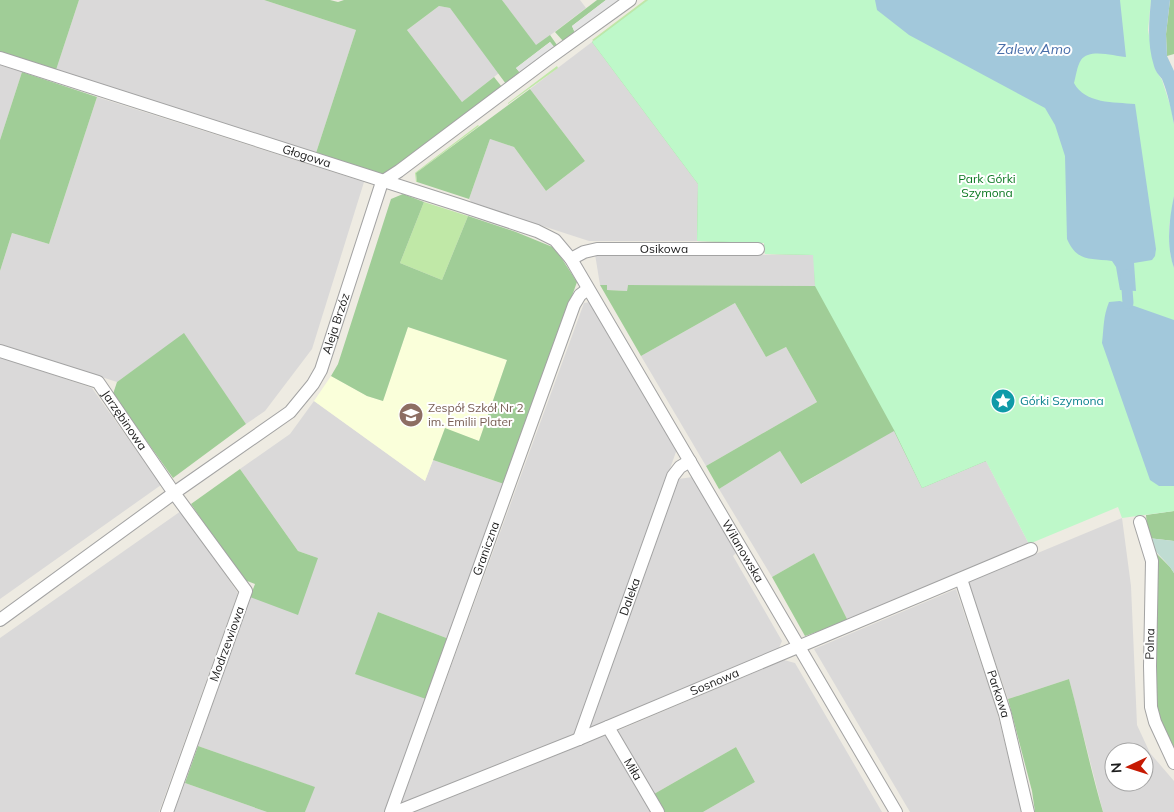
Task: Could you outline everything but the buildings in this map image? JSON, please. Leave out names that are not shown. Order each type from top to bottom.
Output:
[{"type":"street","points":[[382,182],[630,0]]},
{"type":"street","name":"Głogowa","points":[[0,58],[537,231],[555,240],[572,259],[588,289]]},
{"type":"street","name":"Aleja Brzóz","points":[[0,620],[174,493],[290,412],[313,384],[321,370],[382,182]]},
{"type":"street","name":"Osikowa","points":[[572,259],[584,252],[597,249],[758,249]]},
{"type":"street","name":"Wilanowska","points":[[588,289],[896,812]]},
{"type":"street","name":"Graniczna","points":[[392,812],[574,305],[580,295],[588,289]]},
{"type":"street","name":"Jarzębinowa","points":[[0,351],[98,382],[174,493]]},
{"type":"street","name":"Daleka","points":[[579,739],[673,476],[680,467],[690,461]]},
{"type":"street","name":"Modrzewiowa","points":[[167,812],[246,591],[174,493]]},
{"type":"street","name":"Polna","points":[[1140,522],[1152,561],[1151,707],[1155,722],[1174,763]]},
{"type":"street","name":"Sosnowa","points":[[396,812],[608,727],[1031,549]]},
{"type":"street","name":"Parkowa","points":[[961,579],[1005,714],[1028,812]]},
{"type":"street","name":"Miła","points":[[608,727],[658,812]]},
{"type":"shaded area","points":[[79,0],[264,0],[356,30],[316,153],[56,70]]},
{"type":"shaded area","points":[[502,0],[580,0],[586,8],[536,46]]},
{"type":"shaded area","points":[[606,0],[619,0],[575,33],[572,26]]},
{"type":"shaded area","points":[[439,6],[450,8],[499,73],[462,102],[407,30]]},
{"type":"shaded area","points":[[550,42],[555,48],[521,74],[516,68]]},
{"type":"shaded area","points":[[592,42],[698,184],[697,241],[589,241],[472,203],[469,199],[490,139],[514,147],[546,191],[585,161],[530,89]]},
{"type":"shaded area","points":[[0,65],[22,72],[0,140]]},
{"type":"shaded area","points":[[97,97],[364,182],[312,349],[265,411],[246,424],[184,334],[117,382],[0,344],[0,271],[12,233],[49,244]]},
{"type":"shaded area","points":[[595,254],[814,255],[815,286],[628,285],[627,291],[607,290],[607,285],[600,285]]},
{"type":"shaded area","points":[[590,302],[677,449],[576,734],[400,806],[584,303]]},
{"type":"shaded area","points":[[735,303],[766,357],[786,347],[817,402],[706,466],[641,356]]},
{"type":"shaded area","name":"Zespół Szkół Nr 2 im. Emilii Plater","points":[[408,327],[507,360],[479,441],[445,429],[425,481],[314,401],[331,376],[367,396],[383,401]]},
{"type":"shaded area","points":[[0,357],[92,388],[161,485],[0,599]]},
{"type":"shaded area","points":[[314,401],[425,481],[433,460],[504,484],[449,639],[378,612],[426,699],[384,812],[305,812],[314,787],[198,746],[250,597],[318,558],[298,551],[240,469],[290,434]]},
{"type":"shaded area","points":[[894,430],[986,461],[1029,544],[848,621],[814,553],[772,577],[719,489],[780,451],[802,484]]},
{"type":"shaded area","points":[[693,477],[737,552],[733,556],[782,641],[778,650],[588,730],[678,479]]},
{"type":"shaded area","points":[[181,511],[238,593],[159,812],[0,812],[0,638]]},
{"type":"shaded area","points":[[1122,518],[1131,586],[1137,725],[1145,742],[1104,742],[1104,792],[1154,792],[1154,758],[1174,781],[1174,812],[1103,812],[1069,679],[1008,699],[968,582]]},
{"type":"shaded area","points":[[1148,538],[1174,541],[1174,573],[1153,548]]},
{"type":"shaded area","points":[[956,589],[996,708],[1021,812],[910,812],[814,649]]},
{"type":"shaded area","points":[[784,660],[795,663],[882,812],[703,812],[755,782],[736,747],[654,794],[617,731]]},
{"type":"shaded area","points":[[606,735],[651,812],[414,812]]},
{"type":"shaded area","points":[[185,783],[267,812],[174,812]]},
{"type":"green space","points":[[0,0],[79,0],[56,70],[0,52]]},
{"type":"green space","points":[[264,0],[330,0],[338,2],[344,0],[502,0],[536,45],[550,35],[557,45],[555,48],[550,42],[516,68],[521,74],[506,84],[450,8],[439,6],[407,30],[462,102],[494,77],[502,87],[385,175],[316,153],[356,30]]},
{"type":"green space","points":[[597,0],[606,0],[572,26],[575,33],[563,41],[555,32]]},
{"type":"green space","points":[[645,0],[648,0],[594,41],[592,40]]},
{"type":"green space","points":[[648,0],[931,355],[986,461],[922,488],[894,431],[801,484],[780,451],[719,489],[706,466],[817,402],[786,347],[766,357],[735,303],[641,356],[600,285],[607,285],[607,290],[627,291],[628,285],[815,286],[814,255],[765,254],[764,243],[697,241],[698,184],[592,42]]},
{"type":"green space","name":"Park Górki Szymona","points":[[648,0],[1151,0],[1148,30],[1155,69],[1162,80],[1174,124],[1174,196],[1169,227],[1170,253],[1174,268],[1174,511],[1122,518],[1118,507],[1029,544],[986,461],[922,488],[894,430],[815,286],[813,255],[765,254],[764,243],[697,241],[698,184],[592,42]]},
{"type":"green space","points":[[1170,0],[1174,0],[1174,54],[1167,56],[1166,34]]},
{"type":"green space","points":[[557,66],[558,68],[508,104],[508,103]]},
{"type":"green space","points":[[22,72],[97,97],[49,244],[12,233],[0,271],[0,140]]},
{"type":"green space","points":[[530,89],[585,161],[546,191],[514,147],[490,139],[469,199],[417,182],[416,173]]},
{"type":"green space","points":[[478,125],[416,173],[416,182],[415,173],[416,172]]},
{"type":"green space","points":[[403,194],[424,202],[400,263],[442,280],[468,216],[516,232],[555,248],[577,282],[504,484],[433,460],[445,428],[479,441],[507,360],[408,327],[383,401],[367,396],[331,376],[338,364],[391,199]]},
{"type":"green space","points":[[424,202],[468,216],[442,280],[400,263]]},
{"type":"green space","points":[[184,333],[246,424],[173,478],[113,394],[117,382]]},
{"type":"green space","points":[[240,469],[298,551],[318,558],[298,615],[250,597],[255,584],[242,579],[191,504]]},
{"type":"green space","points":[[1174,511],[1174,541],[1148,538],[1146,515]]},
{"type":"green space","points":[[1152,549],[1174,573],[1174,751],[1166,740],[1154,699],[1157,606]]},
{"type":"green space","points":[[814,553],[848,621],[805,636],[772,577]]},
{"type":"green space","points":[[378,612],[449,639],[426,699],[355,674]]},
{"type":"green space","points":[[1069,679],[1103,812],[1035,812],[1032,791],[1008,699]]},
{"type":"green space","points":[[198,746],[315,787],[305,812],[267,812],[185,783]]},
{"type":"green space","points":[[736,747],[755,782],[703,812],[665,812],[654,794]]},
{"type":"water","name":"Zalew Amo","points":[[875,0],[1120,0],[1126,57],[1109,54],[1090,54],[1085,56],[1078,65],[1074,83],[1085,95],[1101,101],[1135,104],[1156,249],[1152,260],[1134,263],[1136,291],[1120,290],[1116,267],[1112,261],[1085,258],[1075,252],[1067,239],[1065,156],[1055,125],[1045,108],[909,35],[877,10]]},
{"type":"water","points":[[1151,0],[1170,0],[1166,34],[1167,56],[1174,71],[1174,124],[1164,84],[1155,70],[1150,50]]},
{"type":"water","points":[[1174,196],[1174,268],[1171,260],[1169,232]]},
{"type":"water","points":[[1120,301],[1174,320],[1174,486],[1159,486],[1150,480],[1102,343],[1109,302]]},
{"type":"waterway","points":[[1126,275],[1128,303]]},
{"type":"place","name":"Górki Szymona","points":[[1003,401]]},
{"type":"place","name":"Zespół Szkół Nr 2 im. Emilii Plater","points":[[411,415]]}]
